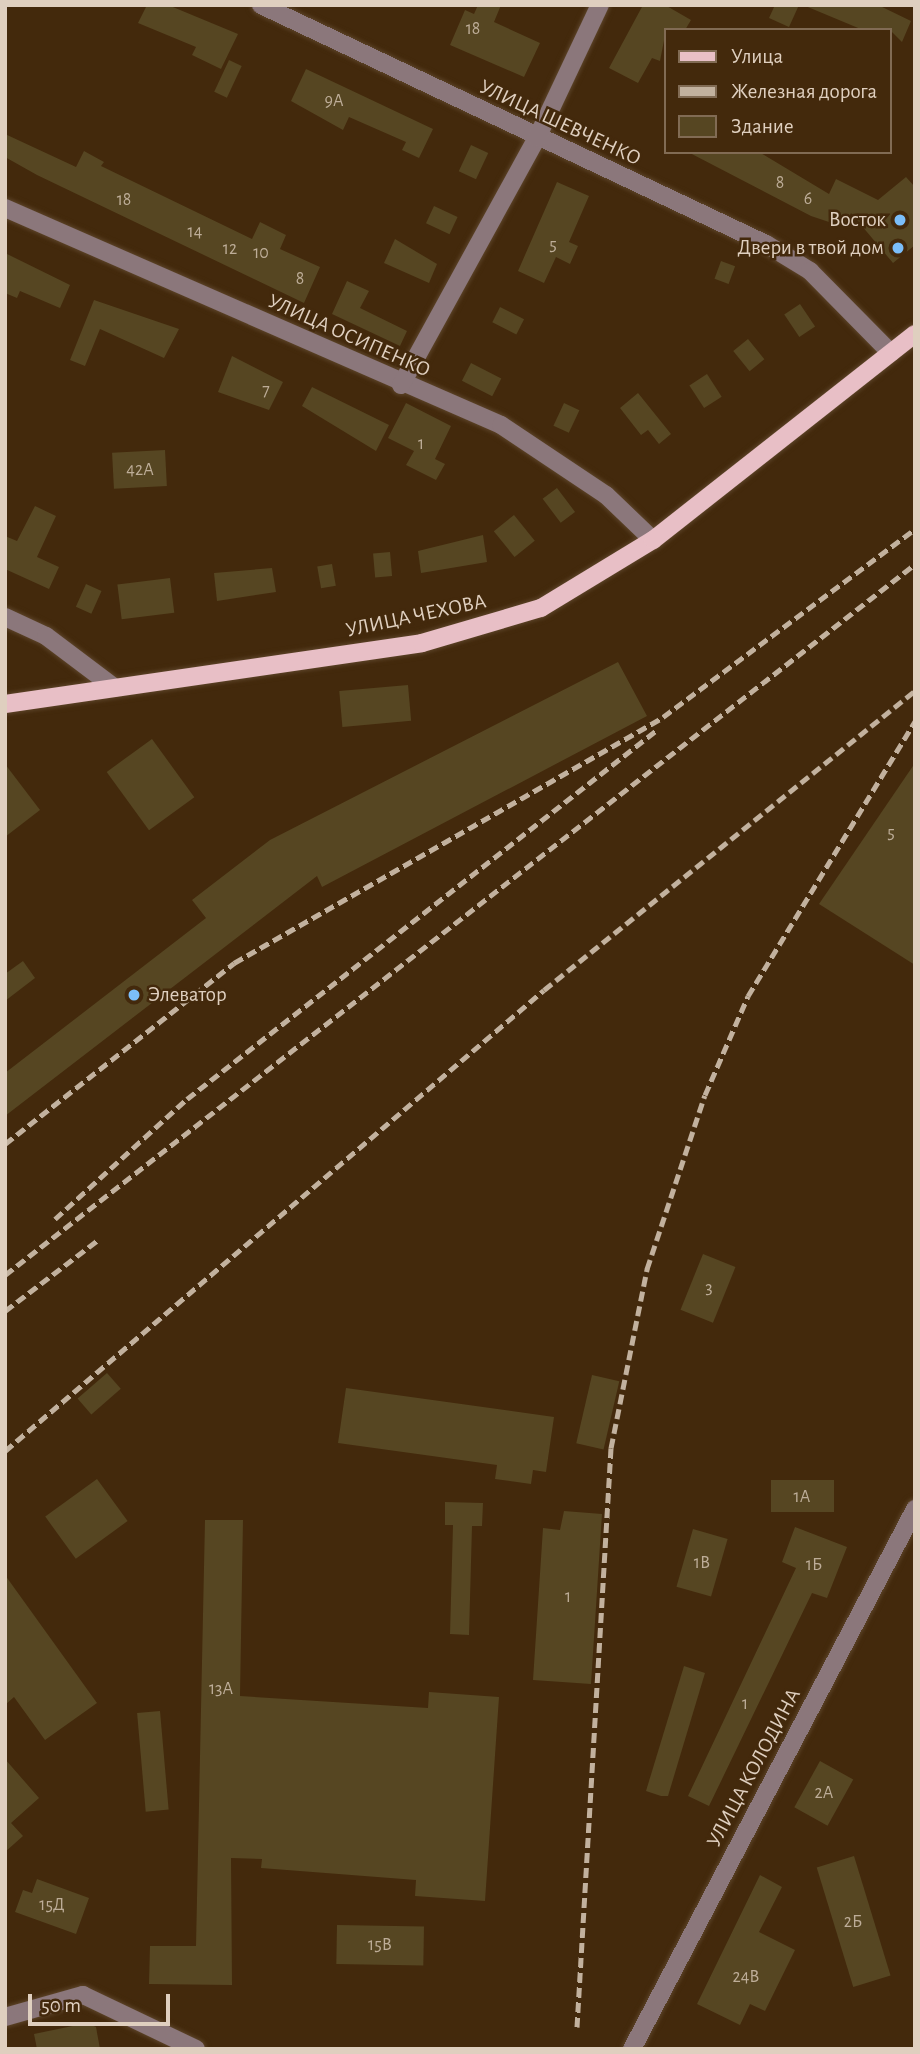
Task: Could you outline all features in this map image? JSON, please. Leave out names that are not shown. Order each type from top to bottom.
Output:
[{"type":"main road","name":"УЛИЦА ЧЕХОВА","points":[[5,704],[481,629],[552,602],[653,540],[915,334]]},
{"type":"street","name":"УЛИЦА ШЕВЧЕНКО","points":[[261,5],[537,138],[766,244],[839,296],[891,353]]},
{"type":"street","points":[[401,385],[537,138],[600,5]]},
{"type":"street","name":"УЛИЦА ОСИПЕНКО","points":[[5,208],[528,440],[606,495],[653,540]]},
{"type":"street","points":[[5,617],[46,636],[114,688]]},
{"type":"street","name":"УЛИЦА КОЛОДИНА","points":[[632,2049],[915,1509]]},
{"type":"street","points":[[5,2017],[83,1995],[196,2049]]},
{"type":"building","points":[[147,5],[168,5],[238,34],[221,69],[192,55],[196,47],[138,23]]},
{"type":"building","points":[[478,5],[501,5],[494,22],[540,43],[524,77],[450,45],[465,10],[474,14]]},
{"type":"building","points":[[643,5],[665,5],[691,20],[686,28],[664,28],[660,61],[652,58],[638,83],[609,68]]},
{"type":"building","points":[[775,5],[799,5],[789,27],[769,18]]},
{"type":"building","points":[[803,5],[878,5],[911,21],[902,42],[892,32],[892,28],[858,28]]},
{"type":"building","points":[[229,60],[242,66],[227,98],[214,92]]},
{"type":"building","points":[[306,69],[433,129],[419,158],[402,150],[406,142],[349,117],[343,130],[291,101]]},
{"type":"building","points":[[5,134],[76,167],[84,151],[104,162],[101,166],[252,239],[260,222],[286,235],[280,249],[320,267],[304,303],[37,175],[5,157]]},
{"type":"building","points":[[471,145],[488,153],[476,179],[459,171]]},
{"type":"building","points":[[692,154],[762,154],[829,194],[836,179],[878,200],[906,177],[915,187],[915,245],[893,263],[851,213],[844,227],[811,216]]},
{"type":"building","points":[[557,182],[589,196],[569,242],[578,246],[570,264],[556,257],[544,283],[518,271]]},
{"type":"building","points":[[434,206],[458,217],[450,234],[426,223]]},
{"type":"building","points":[[395,239],[437,264],[429,283],[384,263]]},
{"type":"building","points":[[5,253],[70,285],[60,308],[20,291],[17,298],[5,293]]},
{"type":"building","points":[[721,261],[735,266],[729,284],[715,279]]},
{"type":"building","points":[[347,281],[369,291],[360,308],[407,331],[400,346],[332,314]]},
{"type":"building","points":[[94,300],[179,329],[164,358],[100,329],[85,366],[70,360]]},
{"type":"building","points":[[800,304],[815,326],[799,337],[784,315]]},
{"type":"building","points":[[500,307],[524,319],[516,334],[492,322]]},
{"type":"building","points":[[748,339],[764,359],[750,371],[733,351]]},
{"type":"building","points":[[232,356],[283,382],[269,410],[218,392]]},
{"type":"building","points":[[471,363],[501,378],[492,396],[462,381]]},
{"type":"building","points":[[707,374],[722,397],[704,408],[689,385]]},
{"type":"building","points":[[312,387],[389,425],[376,451],[302,406]]},
{"type":"building","points":[[638,393],[671,434],[659,444],[648,430],[641,435],[620,408]]},
{"type":"building","points":[[406,403],[451,426],[435,459],[445,464],[436,480],[406,465],[414,451],[388,438]]},
{"type":"building","points":[[564,403],[579,410],[569,433],[553,426]]},
{"type":"building","points":[[165,450],[167,486],[114,489],[112,453]]},
{"type":"building","points":[[557,488],[575,512],[561,523],[543,499]]},
{"type":"building","points":[[35,506],[56,516],[37,557],[59,567],[49,589],[5,569],[5,536],[17,541]]},
{"type":"building","points":[[514,515],[535,541],[515,557],[494,531]]},
{"type":"building","points":[[483,535],[487,562],[421,573],[418,551]]},
{"type":"building","points":[[390,552],[392,576],[375,577],[373,553]]},
{"type":"building","points":[[332,564],[336,586],[321,588],[317,567]]},
{"type":"building","points":[[272,568],[276,592],[217,601],[214,573]]},
{"type":"building","points":[[170,578],[174,613],[122,619],[117,584]]},
{"type":"building","points":[[86,584],[102,591],[91,614],[76,607]]},
{"type":"building","points":[[618,662],[647,716],[322,887],[317,876],[5,1116],[5,1073],[206,918],[192,900],[270,840]]},
{"type":"building","points":[[408,685],[411,721],[342,727],[339,691]]},
{"type":"building","points":[[152,739],[194,797],[149,830],[107,772]]},
{"type":"building","points":[[915,763],[915,965],[819,904]]},
{"type":"building","points":[[5,764],[40,810],[5,837]]},
{"type":"building","points":[[23,961],[35,978],[5,1001],[5,974]]},
{"type":"building","points":[[703,1254],[735,1267],[713,1323],[681,1310]]},
{"type":"building","points":[[107,1373],[121,1389],[91,1414],[78,1399]]},
{"type":"building","points":[[592,1375],[619,1381],[604,1450],[576,1443]]},
{"type":"building","points":[[346,1388],[554,1417],[546,1472],[533,1470],[531,1484],[495,1479],[497,1465],[338,1443]]},
{"type":"building","points":[[97,1479],[128,1521],[76,1559],[45,1517]]},
{"type":"building","points":[[771,1480],[834,1480],[834,1512],[771,1512]]},
{"type":"building","points":[[445,1502],[483,1503],[482,1526],[472,1526],[469,1635],[450,1634],[453,1525],[445,1525]]},
{"type":"building","points":[[564,1511],[602,1514],[591,1684],[533,1680],[543,1528],[560,1530]]},
{"type":"building","points":[[205,1520],[243,1520],[240,1696],[428,1708],[429,1692],[499,1697],[485,1901],[415,1896],[416,1880],[261,1868],[262,1859],[231,1858],[232,1985],[149,1984],[150,1946],[196,1946]]},
{"type":"building","points":[[795,1527],[847,1547],[827,1598],[812,1593],[709,1806],[688,1796],[796,1568],[782,1562]]},
{"type":"building","points":[[693,1529],[728,1539],[711,1597],[676,1587]]},
{"type":"building","points":[[5,1575],[97,1703],[45,1740],[14,1697],[5,1705]]},
{"type":"building","points":[[684,1666],[705,1673],[668,1796],[661,1796],[646,1791]]},
{"type":"building","points":[[160,1711],[169,1810],[146,1812],[137,1713]]},
{"type":"building","points":[[5,1759],[39,1798],[11,1823],[23,1836],[5,1852]]},
{"type":"building","points":[[820,1761],[853,1779],[828,1826],[794,1807]]},
{"type":"building","points":[[854,1856],[891,1976],[853,1987],[817,1867]]},
{"type":"building","points":[[760,1875],[782,1887],[759,1932],[795,1950],[765,2011],[750,2004],[740,2025],[697,2004]]},
{"type":"building","points":[[37,1879],[89,1898],[76,1934],[15,1912],[23,1890],[32,1893]]},
{"type":"building","points":[[337,1925],[424,1927],[423,1966],[336,1964]]},
{"type":"building","points":[[87,2023],[96,2027],[100,2049],[37,2049],[34,2034]]},
{"type":"railway","points":[[5,1144],[234,963],[663,717],[915,529]]},
{"type":"railway","points":[[5,1275],[915,564]]},
{"type":"railway","points":[[5,1451],[544,990],[915,691]]},
{"type":"railway","points":[[577,2027],[611,1448],[647,1269],[705,1095],[748,996],[915,721]]},
{"type":"railway","points":[[55,1219],[187,1099],[658,729]]},
{"type":"railway","points":[[5,1311],[98,1240]]},
{"type":"place","name":"Восток","points":[[900,220]]},
{"type":"place","name":"Двери в твой дом","points":[[898,248]]},
{"type":"place","name":"Элеватор","points":[[134,995]]}]
